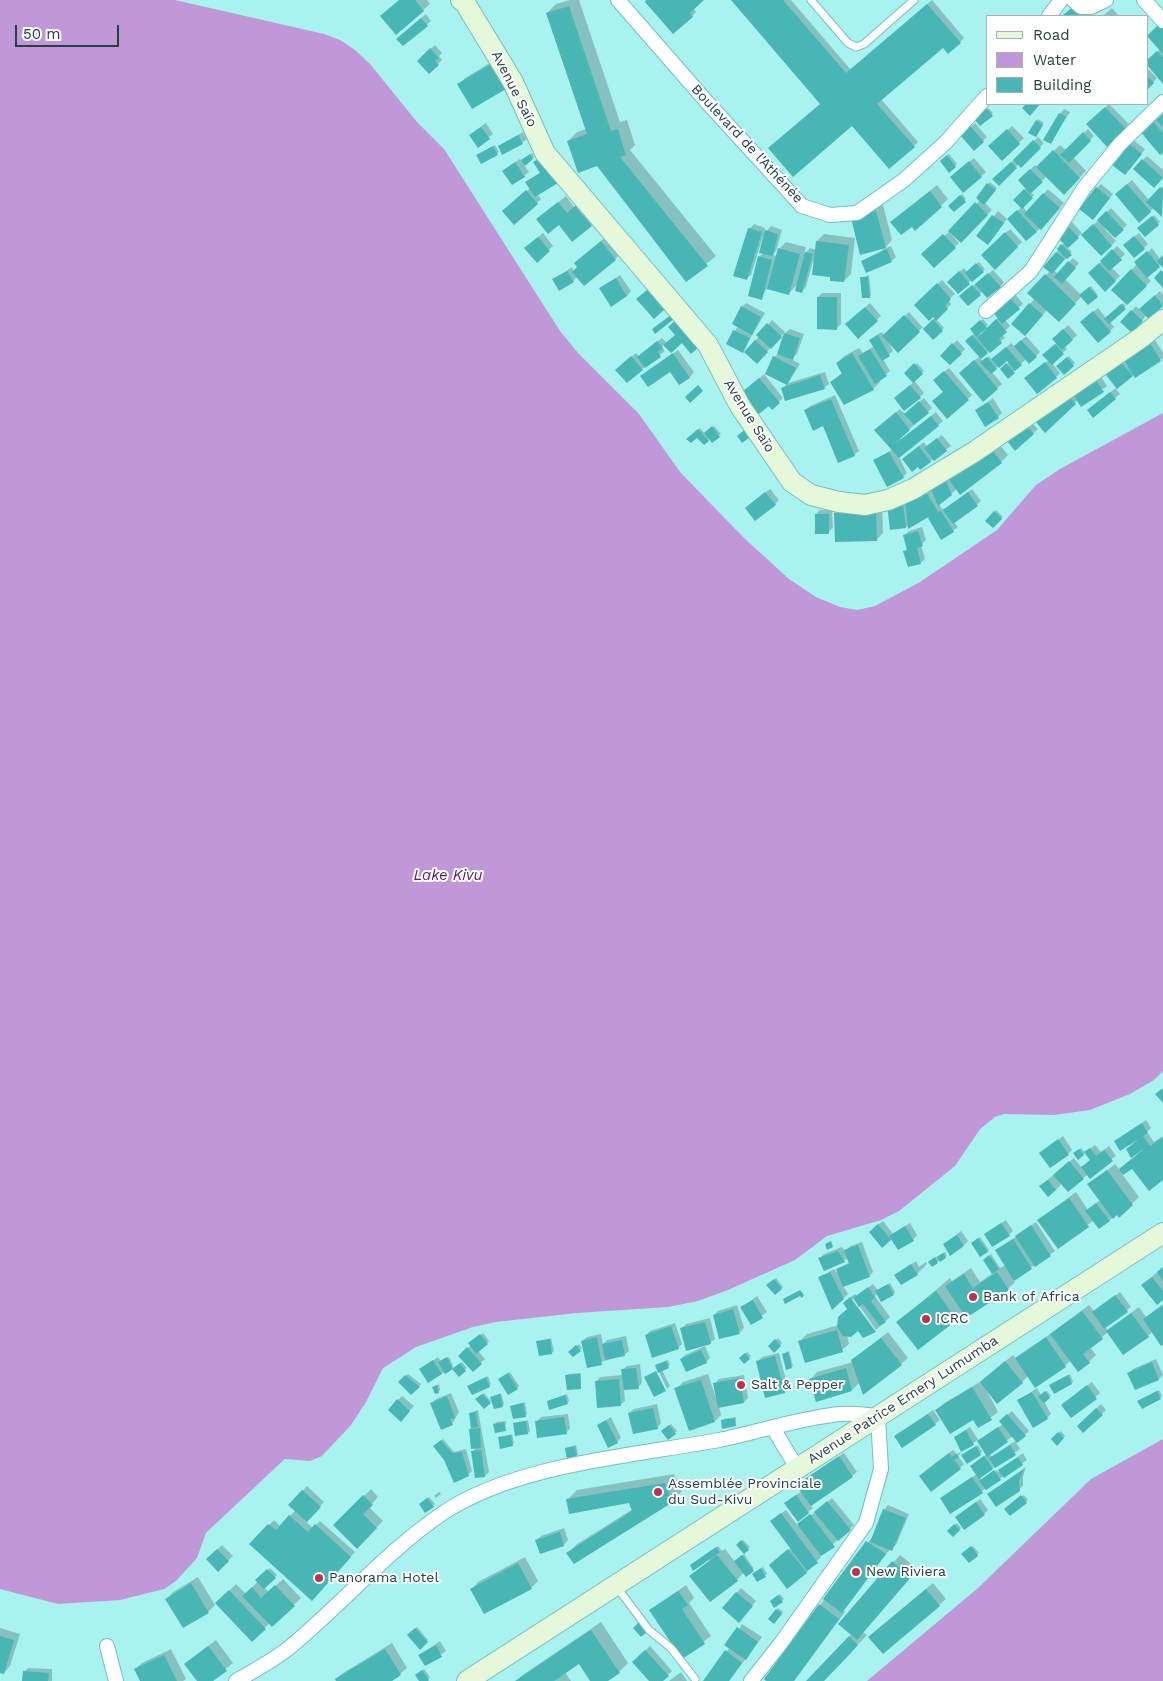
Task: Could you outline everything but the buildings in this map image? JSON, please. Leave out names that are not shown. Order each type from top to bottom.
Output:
[{"type":"street","name":"Avenue Saïo","points":[[461,0],[465,3],[513,82],[545,153],[708,345],[740,406],[792,482],[812,494],[840,502],[865,504],[888,500],[913,489],[982,447],[1142,337],[1163,320]]},
{"type":"street","name":"Boulevard de l'Athénée","points":[[618,0],[706,101],[802,206],[830,215],[857,213],[904,180],[945,143],[986,97]]},
{"type":"street","points":[[1050,15],[1061,0]]},
{"type":"street","points":[[1073,0],[1082,8],[1092,7],[1106,0]]},
{"type":"street","points":[[1144,0],[1163,21]]},
{"type":"street","points":[[986,311],[1031,271],[1084,188],[1120,144],[1163,102]]},
{"type":"street","name":"Avenue Patrice Emery Lumumba","points":[[466,1681],[1163,1233]]},
{"type":"street","points":[[236,1681],[289,1648],[384,1560],[444,1512],[486,1491],[518,1479],[576,1465],[842,1414],[878,1416],[881,1470],[866,1523],[781,1643],[751,1681]]},
{"type":"street","points":[[773,1428],[797,1468]]},
{"type":"street","points":[[107,1646],[116,1681]]},
{"type":"lane","points":[[811,0],[848,43],[856,47],[864,44],[914,0]]},
{"type":"lane","points":[[616,1586],[649,1630],[671,1648],[695,1679]]},
{"type":"water","name":"Lake Kivu","points":[[0,0],[175,0],[324,34],[340,40],[355,50],[370,64],[417,122],[444,149],[560,331],[578,353],[639,414],[680,472],[744,538],[789,579],[816,597],[840,607],[857,610],[875,606],[920,582],[997,530],[1036,485],[1060,469],[1163,413],[1163,1071],[1154,1080],[1130,1094],[1090,1110],[1054,1115],[1004,1114],[995,1117],[980,1129],[955,1166],[899,1211],[881,1220],[827,1236],[795,1260],[728,1290],[698,1301],[668,1307],[577,1313],[496,1322],[473,1327],[416,1347],[383,1368],[366,1402],[351,1425],[322,1456],[310,1461],[285,1459],[206,1533],[197,1558],[176,1581],[164,1589],[120,1600],[58,1604],[0,1589]]},
{"type":"water","points":[[1163,1439],[1163,1681],[867,1681],[978,1588],[1091,1479]]},
{"type":"pier","points":[[285,1459],[288,1462],[208,1535],[206,1533]]},
{"type":"place","name":"Bank of Africa","points":[[973,1297]]},
{"type":"place","name":"ICRC","points":[[926,1319]]},
{"type":"place","name":"Salt & Pepper","points":[[741,1385]]},
{"type":"place","name":"Assemblée Provinciale du Sud-Kivu","points":[[658,1492]]},
{"type":"place","name":"New Riviera","points":[[856,1572]]},
{"type":"place","name":"Panorama Hotel","points":[[319,1578]]}]
